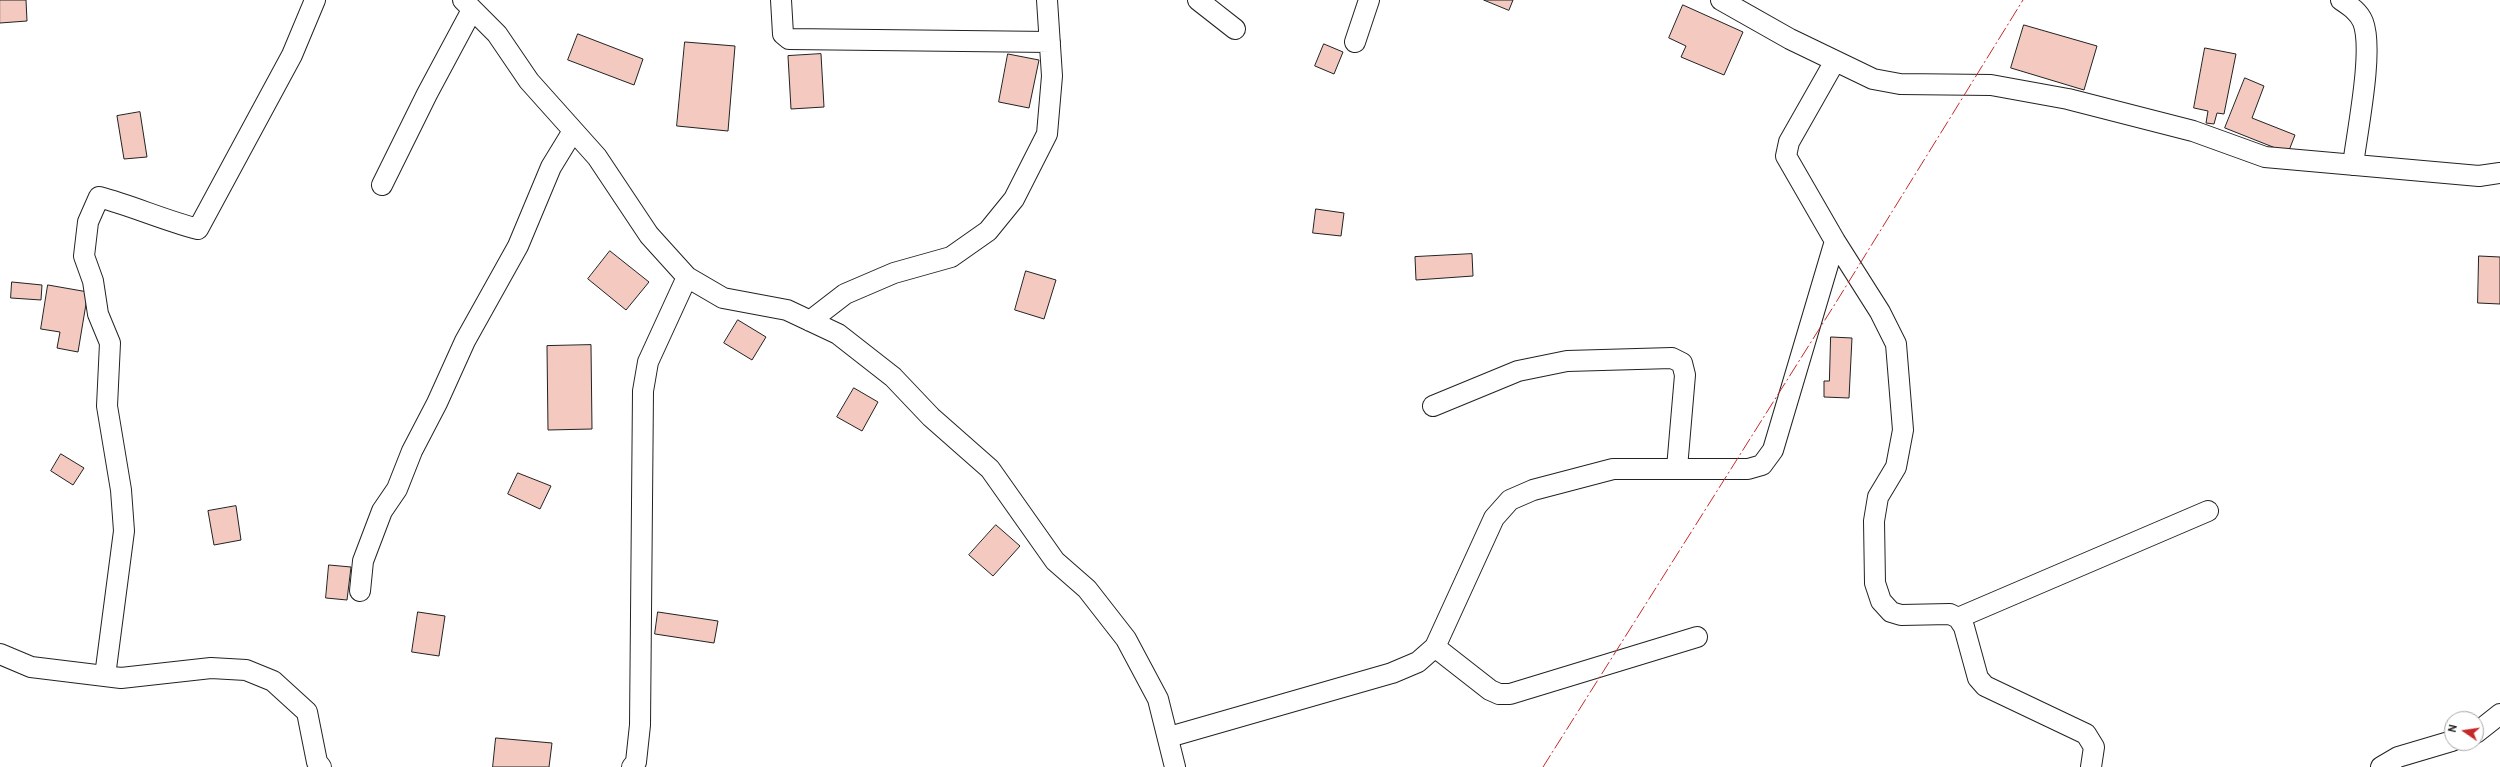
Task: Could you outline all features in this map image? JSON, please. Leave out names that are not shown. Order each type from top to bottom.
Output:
[{"type":"street","points":[[105,676],[124,530],[120,490],[107,406],[110,343],[98,314],[93,281],[84,256],[88,222],[99,197],[126,204],[164,220],[198,229],[292,55],[315,0]]},
{"type":"street","points":[[781,0],[783,34],[789,39],[1050,42]]},
{"type":"street","points":[[810,321],[845,294],[894,273],[951,257],[988,231],[1014,199],[1047,134],[1052,76],[1047,0]]},
{"type":"street","points":[[1198,0],[1235,29]]},
{"type":"street","points":[[1355,42],[1369,0]]},
{"type":"street","points":[[1721,0],[1835,61],[1873,79],[1900,84],[1991,85],[2068,99],[2193,131],[2265,157],[2479,176],[2500,173]]},
{"type":"street","points":[[2341,0],[2357,12],[2366,36],[2367,55],[2353,165]]},
{"type":"street","points":[[382,185],[468,5],[497,34],[529,81],[598,157],[649,236],[687,277],[723,298],[787,310],[838,334],[893,377],[931,417],[990,469],[1055,561],[1087,589],[1126,639],[1158,699],[1175,767]]},
{"type":"street","points":[[1835,61],[1789,142],[1786,156],[1835,241],[1880,312],[1896,344],[1903,430],[1896,467],[1878,497],[1874,521],[1874,583],[1881,601],[1890,612],[1901,615],[1950,614],[1958,618],[1964,627],[1978,678],[1985,686],[2086,734],[2094,747],[2091,767]]},
{"type":"street","points":[[360,591],[363,561],[382,511],[397,489],[412,451],[437,403],[464,341],[518,246],[551,168],[573,130]]},
{"type":"street","points":[[1168,737],[1392,673],[1418,662],[1435,648],[1494,518],[1510,500],[1533,490],[1613,469],[1748,469],[1762,465],[1773,450],[1835,241]]},
{"type":"street","points":[[632,767],[636,762],[640,725],[643,391],[648,362],[687,277]]},
{"type":"street","points":[[1433,406],[1478,385],[1518,370],[1567,361],[1672,358],[1682,363],[1685,375],[1677,468]]},
{"type":"street","points":[[1958,618],[2208,511]]},
{"type":"street","points":[[1435,648],[1490,690],[1499,694],[1510,694],[1697,637]]},
{"type":"street","points":[[0,654],[31,667],[121,678],[211,668],[246,670],[273,681],[307,712],[317,762],[321,767]]},
{"type":"street","points":[[2484,727],[2500,714]]},
{"type":"street","points":[[2381,767],[2398,757],[2444,744]]},
{"type":"building","points":[[0,0],[26,0],[27,21],[0,23]]},
{"type":"building","points":[[1484,0],[1513,0],[1509,10]]},
{"type":"building","points":[[1683,5],[1743,32],[1724,75],[1681,57],[1686,46],[1669,38]]},
{"type":"building","points":[[2024,25],[2097,46],[2084,90],[2011,68]]},
{"type":"building","points":[[578,34],[643,59],[634,85],[568,60]]},
{"type":"building","points":[[685,42],[735,46],[728,131],[677,126]]},
{"type":"building","points":[[1324,44],[1343,52],[1334,74],[1315,66]]},
{"type":"building","points":[[2205,48],[2236,54],[2224,114],[2217,113],[2214,124],[2206,123],[2208,111],[2194,108]]},
{"type":"building","points":[[821,54],[824,107],[791,109],[788,56]]},
{"type":"building","points":[[1008,54],[1039,60],[1029,108],[999,102]]},
{"type":"building","points":[[2245,78],[2264,86],[2252,118],[2295,135],[2288,153],[2225,128]]},
{"type":"building","points":[[140,112],[147,157],[124,159],[117,116]]},
{"type":"building","points":[[1316,209],[1344,213],[1341,236],[1313,233]]},
{"type":"building","points":[[610,251],[649,282],[626,310],[588,279]]},
{"type":"building","points":[[1472,254],[1473,276],[1416,280],[1415,257]]},
{"type":"building","points":[[2479,256],[2500,257],[2500,304],[2478,303]]},
{"type":"building","points":[[1026,271],[1056,280],[1044,319],[1015,310]]},
{"type":"building","points":[[12,282],[42,285],[41,300],[11,298]]},
{"type":"building","points":[[48,285],[88,292],[78,352],[57,348],[60,332],[41,329]]},
{"type":"building","points":[[738,320],[766,337],[752,360],[724,343]]},
{"type":"building","points":[[1831,337],[1852,338],[1849,398],[1824,397],[1824,381],[1829,381]]},
{"type":"building","points":[[591,345],[592,429],[548,430],[547,346]]},
{"type":"building","points":[[854,388],[878,402],[862,431],[837,417]]},
{"type":"building","points":[[61,454],[84,468],[73,485],[51,471]]},
{"type":"building","points":[[518,473],[551,486],[540,509],[508,494]]},
{"type":"building","points":[[236,506],[241,540],[214,545],[208,511]]},
{"type":"building","points":[[996,525],[1020,546],[993,576],[969,555]]},
{"type":"building","points":[[329,565],[351,567],[347,600],[326,598]]},
{"type":"building","points":[[418,612],[445,616],[439,656],[412,652]]},
{"type":"building","points":[[658,612],[718,621],[714,643],[655,634]]},
{"type":"building","points":[[496,738],[552,743],[549,767],[493,767]]},
{"type":"power","points":[[1543,767],[1835,304],[2023,0]]}]
